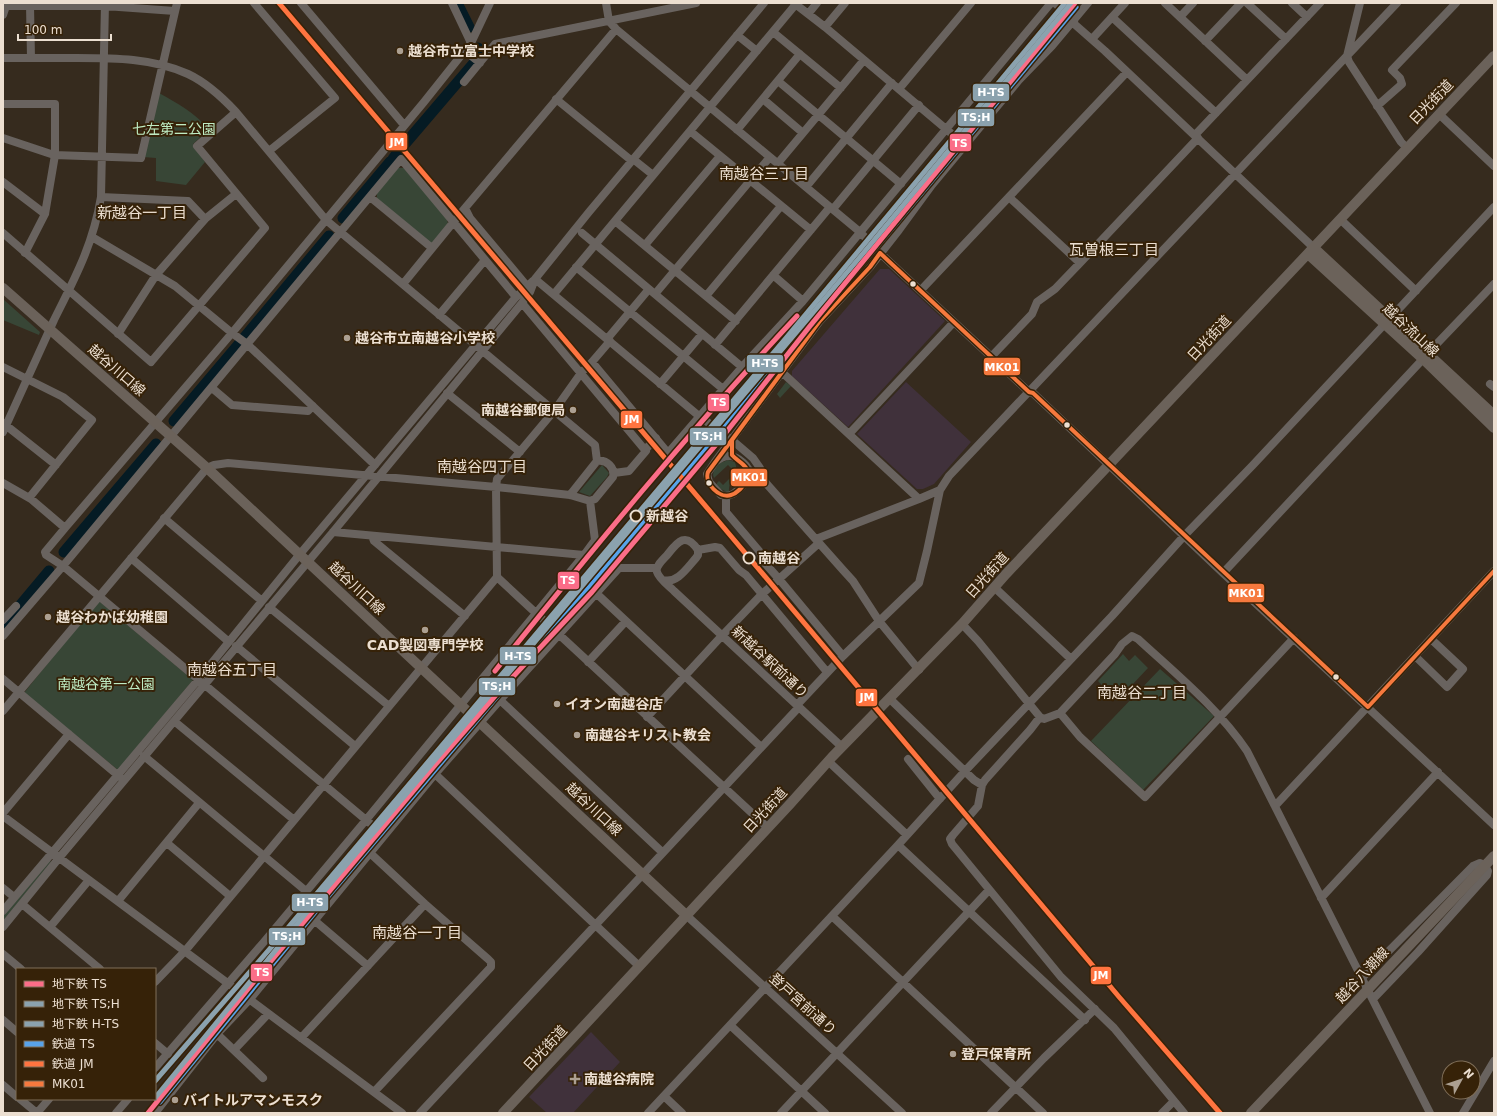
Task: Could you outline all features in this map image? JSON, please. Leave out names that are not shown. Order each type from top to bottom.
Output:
[{"type":"main road","name":"日光街道","points":[[503,1113],[842,747],[919,670],[994,587],[1494,56]]},
{"type":"main road","name":"越谷流山線","points":[[1311,251],[1425,356],[1494,415]]},
{"type":"main road","name":"越谷川口線","points":[[3,288],[207,468],[686,915]]},
{"type":"main road","name":"越谷流山線","points":[[1425,356],[1494,428]]},
{"type":"main road","name":"越谷八潮線","points":[[1250,1113],[1494,856]]},
{"type":"street","points":[[254,3],[335,98],[269,151]]},
{"type":"street","points":[[301,3],[404,125]]},
{"type":"street","points":[[452,3],[471,42]]},
{"type":"street","points":[[384,835],[63,566],[46,555],[45,552],[232,333],[465,51],[476,33],[490,3]]},
{"type":"street","points":[[606,3],[609,21],[616,29],[860,232],[880,253],[1029,392],[1033,393],[1223,573],[1494,825]]},
{"type":"street","points":[[464,82],[495,44],[696,3]]},
{"type":"street","points":[[3,911],[52,852],[121,777],[233,644],[269,607],[304,558],[375,465],[479,348],[519,300],[527,286],[535,279],[632,160],[764,3]]},
{"type":"street","points":[[808,14],[817,3]]},
{"type":"street","points":[[826,27],[845,3]]},
{"type":"street","points":[[899,89],[968,6],[959,3]]},
{"type":"street","points":[[592,362],[668,453],[742,367],[803,301],[1051,3]]},
{"type":"street","points":[[1054,3],[1235,174],[1311,251]]},
{"type":"street","points":[[732,440],[732,452],[734,457],[747,468],[750,474],[749,478],[736,493],[726,496],[719,494],[708,479],[708,474],[715,462],[819,322],[870,267],[932,185],[965,145],[1019,80],[1052,46],[1088,3]]},
{"type":"street","points":[[1092,39],[1125,3]]},
{"type":"street","points":[[1165,3],[1247,80]]},
{"type":"street","points":[[1180,17],[1193,3]]},
{"type":"street","points":[[1205,41],[1241,3]]},
{"type":"street","points":[[1247,3],[1286,39]]},
{"type":"street","points":[[1292,3],[1307,17]]},
{"type":"street","points":[[992,357],[1032,314],[1037,302],[1055,289],[1080,264],[1196,137],[1216,113],[1320,3]]},
{"type":"street","points":[[1360,3],[1347,56],[1349,62],[1377,106],[1401,142],[1407,148]]},
{"type":"street","points":[[420,1113],[761,747],[827,672],[919,583],[940,490],[950,476],[1397,3]]},
{"type":"street","points":[[1377,106],[1402,84],[1400,78],[1392,70],[1456,3]]},
{"type":"street","points":[[56,465],[4,427],[69,291],[92,237],[98,217],[101,198],[105,4]]},
{"type":"street","points":[[3,15],[6,5],[105,4],[176,7],[141,158],[55,155],[3,138]]},
{"type":"street","points":[[554,294],[795,4],[826,27],[965,145]]},
{"type":"street","points":[[30,5],[30,58]]},
{"type":"street","points":[[1112,17],[1216,113]]},
{"type":"street","points":[[403,284],[616,29]]},
{"type":"street","points":[[773,32],[841,88]]},
{"type":"street","points":[[737,35],[757,51]]},
{"type":"street","points":[[465,51],[480,63]]},
{"type":"street","points":[[737,130],[800,54]]},
{"type":"street","points":[[3,58],[103,58],[136,60],[162,65],[189,74],[213,90],[236,112],[326,220],[595,445],[597,461],[570,495]]},
{"type":"street","points":[[778,164],[864,60]]},
{"type":"street","points":[[921,290],[1127,72]]},
{"type":"street","points":[[778,81],[900,184]]},
{"type":"street","points":[[806,187],[892,83]]},
{"type":"street","points":[[556,99],[653,175]]},
{"type":"street","points":[[763,99],[803,133]]},
{"type":"street","points":[[3,113],[5,104],[55,104],[55,155],[45,214],[25,253]]},
{"type":"street","points":[[715,345],[811,230],[873,161],[919,106]]},
{"type":"street","points":[[3,233],[151,362],[265,228],[197,146],[236,112]]},
{"type":"street","points":[[1439,114],[1494,166]]},
{"type":"street","points":[[690,131],[811,230]]},
{"type":"street","points":[[645,245],[720,156]]},
{"type":"street","points":[[156,981],[185,951],[293,819],[497,577],[497,480],[554,411],[581,373],[592,362],[630,312],[676,271],[770,157]]},
{"type":"street","points":[[3,636],[212,388],[401,159],[645,450]]},
{"type":"street","points":[[3,182],[45,214]]},
{"type":"street","points":[[118,334],[156,275],[205,218],[236,194]]},
{"type":"street","points":[[370,196],[432,248]]},
{"type":"street","points":[[1009,196],[1080,264]]},
{"type":"street","points":[[101,198],[188,201],[205,218]]},
{"type":"street","points":[[706,296],[781,206]]},
{"type":"street","points":[[648,1113],[965,771],[1144,582],[1184,536],[1252,466],[1494,207]]},
{"type":"street","points":[[465,208],[470,218],[527,286]]},
{"type":"street","points":[[1340,218],[1416,291]]},
{"type":"street","points":[[615,221],[736,321]]},
{"type":"street","points":[[582,233],[742,367]]},
{"type":"street","points":[[92,237],[174,286],[247,344],[375,465]]},
{"type":"street","points":[[439,315],[485,260]]},
{"type":"street","points":[[576,267],[723,389]]},
{"type":"street","points":[[773,275],[803,301]]},
{"type":"street","points":[[535,279],[699,416],[756,460],[766,482]]},
{"type":"street","points":[[519,300],[530,292],[535,279]]},
{"type":"street","points":[[1223,573],[1494,284]]},
{"type":"street","points":[[849,434],[954,322]]},
{"type":"street","points":[[660,384],[702,334]]},
{"type":"street","points":[[233,644],[262,601],[304,558],[333,532],[447,392],[479,348]]},
{"type":"street","points":[[758,350],[919,499]]},
{"type":"street","points":[[3,367],[62,398],[92,420],[30,498]]},
{"type":"street","points":[[212,388],[232,405],[308,411],[313,406]]},
{"type":"street","points":[[447,392],[520,452]]},
{"type":"street","points":[[614,473],[629,471],[656,438]]},
{"type":"street","points":[[715,462],[724,457],[734,457]]},
{"type":"street","points":[[3,711],[164,518],[207,468],[214,465],[228,463],[496,487],[570,495],[590,501],[595,499],[613,477],[614,473],[612,467],[604,461],[597,461]]},
{"type":"street","points":[[749,478],[761,479],[766,482],[853,581],[879,621],[919,670]]},
{"type":"street","points":[[3,483],[30,498],[65,528]]},
{"type":"street","points":[[647,717],[762,594],[817,541],[940,490]]},
{"type":"street","points":[[726,496],[726,512],[760,552],[763,561],[843,656]]},
{"type":"street","points":[[156,1067],[366,820],[584,555],[595,540],[590,501]]},
{"type":"street","points":[[164,518],[262,601]]},
{"type":"street","points":[[333,532],[584,555]]},
{"type":"street","points":[[372,536],[374,541],[465,616]]},
{"type":"street","points":[[678,578],[669,581],[663,580],[657,574],[657,568],[680,541],[690,541],[698,550],[698,555],[678,578],[676,587],[681,597]]},
{"type":"street","points":[[698,550],[715,547],[720,548],[762,594],[827,672]]},
{"type":"street","points":[[131,558],[355,746]]},
{"type":"street","points":[[156,1113],[217,1034],[250,999],[435,774],[619,568],[657,568]]},
{"type":"street","points":[[1275,806],[1494,571]]},
{"type":"street","points":[[497,577],[768,828]]},
{"type":"street","name":"新越谷駅前通り","points":[[663,580],[842,747]]},
{"type":"street","points":[[994,587],[1071,659]]},
{"type":"street","points":[[597,594],[761,747]]},
{"type":"street","points":[[3,620],[16,606]]},
{"type":"street","points":[[269,607],[389,706]]},
{"type":"street","points":[[588,662],[626,621]]},
{"type":"street","points":[[962,624],[978,641],[1040,717],[1044,719],[1060,713],[1115,654],[1122,644],[1132,636],[1138,639],[1220,716],[1248,751],[1430,1113]]},
{"type":"street","points":[[1060,713],[1080,737],[1145,797],[1294,638]]},
{"type":"street","points":[[1415,656],[1447,687],[1463,669],[1431,639]]},
{"type":"street","points":[[3,679],[121,777]]},
{"type":"street","points":[[3,927],[59,858],[121,777],[144,756],[174,721],[201,682]]},
{"type":"street","points":[[890,699],[965,771],[982,785]]},
{"type":"street","points":[[500,700],[662,852]]},
{"type":"street","points":[[1040,717],[982,785],[978,806],[950,839],[952,844],[1061,977],[1096,1009],[1114,1028],[1184,1113]]},
{"type":"street","points":[[174,721],[293,819]]},
{"type":"street","points":[[3,813],[69,734]]},
{"type":"street","points":[[144,756],[306,891]]},
{"type":"street","points":[[908,759],[940,799]]},
{"type":"street","points":[[828,762],[907,835]]},
{"type":"street","points":[[1321,898],[1438,772]]},
{"type":"street","points":[[435,774],[640,966]]},
{"type":"street","points":[[118,901],[199,803]]},
{"type":"street","points":[[3,816],[402,1113]]},
{"type":"street","points":[[166,843],[230,896]]},
{"type":"street","points":[[898,845],[1084,1020]]},
{"type":"street","points":[[370,853],[491,962],[491,967],[374,1092]]},
{"type":"street","points":[[1362,978],[1473,866],[1480,863],[1485,866],[1488,871],[1487,875],[1373,1000]]},
{"type":"street","points":[[50,927],[89,880]]},
{"type":"street","points":[[3,888],[14,897]]},
{"type":"street","points":[[781,1113],[989,890]]},
{"type":"street","points":[[22,904],[99,968]]},
{"type":"street","points":[[301,1038],[425,904]]},
{"type":"street","name":"登戸宮前通り","points":[[686,915],[902,1113]]},
{"type":"street","points":[[832,916],[1043,1113]]},
{"type":"street","points":[[314,920],[368,966]]},
{"type":"street","points":[[3,954],[20,968]]},
{"type":"street","points":[[991,1113],[1044,1058],[1096,1009]]},
{"type":"street","points":[[234,1050],[268,1014]]},
{"type":"street","points":[[730,1025],[825,1113]]},
{"type":"street","points":[[217,1034],[263,1078]]},
{"type":"street","points":[[156,1044],[168,1054]]},
{"type":"street","points":[[1463,1113],[1494,1061]]},
{"type":"street","points":[[3,1085],[16,1096]]},
{"type":"street","points":[[664,1096],[682,1113]]},
{"type":"street","points":[[21,1100],[37,1113],[48,1100]]},
{"type":"street","points":[[116,1113],[127,1100]]},
{"type":"street","points":[[1162,1113],[1174,1100]]},
{"type":"shaded area","points":[[880,269],[889,269],[945,321],[848,427],[792,376],[792,371]]},
{"type":"shaded area","points":[[906,382],[971,442],[934,484],[923,489],[917,489],[857,434]]},
{"type":"shaded area","name":"南越谷病院","points":[[591,1032],[620,1062],[573,1113],[547,1113],[529,1097]]},
{"type":"green space","name":"七左第二公園","points":[[159,93],[186,109],[209,129],[193,144],[205,162],[186,185],[156,181],[156,158],[143,157]]},
{"type":"green space","points":[[398,168],[404,168],[447,219],[448,224],[433,243],[430,243],[377,199],[377,193]]},
{"type":"green space","points":[[3,299],[40,332],[39,335],[3,320]]},
{"type":"green space","points":[[786,382],[791,386],[780,398],[777,394]]},
{"type":"green space","points":[[728,460],[735,462],[737,473],[731,483],[729,491],[727,492],[721,489],[717,483],[719,481],[723,485],[733,475],[731,472],[732,469],[728,465],[714,478],[713,475],[714,469],[718,465]]},
{"type":"green space","points":[[602,465],[609,473],[607,477],[590,496],[579,492]]},
{"type":"green space","name":"南越谷第一公園","points":[[98,600],[193,680],[118,770],[24,693]]},
{"type":"green space","points":[[1123,654],[1129,661],[1135,655],[1148,668],[1117,701],[1098,681]]},
{"type":"green space","points":[[1160,669],[1214,716],[1143,790],[1091,741]]},
{"type":"green space","points":[[49,860],[51,862],[3,921],[3,916]]},
{"type":"waterway","points":[[457,3],[469,27]]},
{"type":"waterway","points":[[478,48],[478,58]]},
{"type":"waterway","points":[[404,145],[474,63]]},
{"type":"waterway","points":[[393,159],[398,152]]},
{"type":"waterway","points":[[343,218],[390,162]]},
{"type":"waterway","points":[[244,338],[329,236]]},
{"type":"waterway","points":[[174,421],[239,344]]},
{"type":"waterway","points":[[64,552],[156,444]]},
{"type":"waterway","points":[[3,626],[49,571]]},
{"type":"metro line","name":"H-TS","points":[[156,1080],[287,929],[786,338],[1065,3]]},
{"type":"metro line","name":"TS;H","points":[[156,1097],[320,896],[860,257],[1071,3]]},
{"type":"metro line","name":"TS","points":[[148,1113],[256,979],[436,764],[495,696],[592,592],[720,440],[810,326],[1075,3]]},
{"type":"metro line","name":"TS","points":[[495,671],[568,580],[680,446],[797,316]]},
{"type":"rail line","name":"JM","points":[[279,3],[1120,998],[1220,1113]]},
{"type":"rail line","name":"TS","points":[[160,1102],[325,900],[865,261],[1076,7]]},
{"type":"transit line","name":"MK01","points":[[880,253],[1029,392],[1033,393],[1368,707]]},
{"type":"transit line","name":"MK01","points":[[819,322],[870,267],[880,253]]},
{"type":"transit line","name":"MK01","points":[[819,322],[732,440],[732,455],[745,467],[749,474],[749,478],[734,494],[726,496],[722,495],[710,485],[707,476],[708,472],[819,322]]},
{"type":"transit line","name":"MK01","points":[[1368,707],[1494,571]]},
{"type":"place","name":"越谷市立富士中学校","points":[[400,51]]},
{"type":"place","name":"越谷市立南越谷小学校","points":[[347,338]]},
{"type":"place","name":"南越谷郵便局","points":[[573,410]]},
{"type":"place","name":"新越谷","points":[[636,516]]},
{"type":"place","name":"南越谷","points":[[749,558]]},
{"type":"place","name":"越谷わかば幼稚園","points":[[48,617]]},
{"type":"place","name":"CAD製図専門学校","points":[[425,630]]},
{"type":"place","name":"イオン南越谷店","points":[[557,704]]},
{"type":"place","name":"南越谷キリスト教会","points":[[577,735]]},
{"type":"place","name":"登戸保育所","points":[[953,1054]]},
{"type":"place","name":"南越谷病院","points":[[575,1079]]},
{"type":"place","name":"バイトルアマンモスク","points":[[175,1100]]},
{"type":"district","name":"南越谷三丁目","points":[[764,174]]},
{"type":"district","name":"新越谷一丁目","points":[[142,213]]},
{"type":"district","name":"瓦曽根三丁目","points":[[1114,250]]},
{"type":"district","name":"南越谷四丁目","points":[[482,467]]},
{"type":"district","name":"南越谷五丁目","points":[[232,670]]},
{"type":"district","name":"南越谷二丁目","points":[[1142,693]]},
{"type":"district","name":"南越谷一丁目","points":[[417,933]]}]
